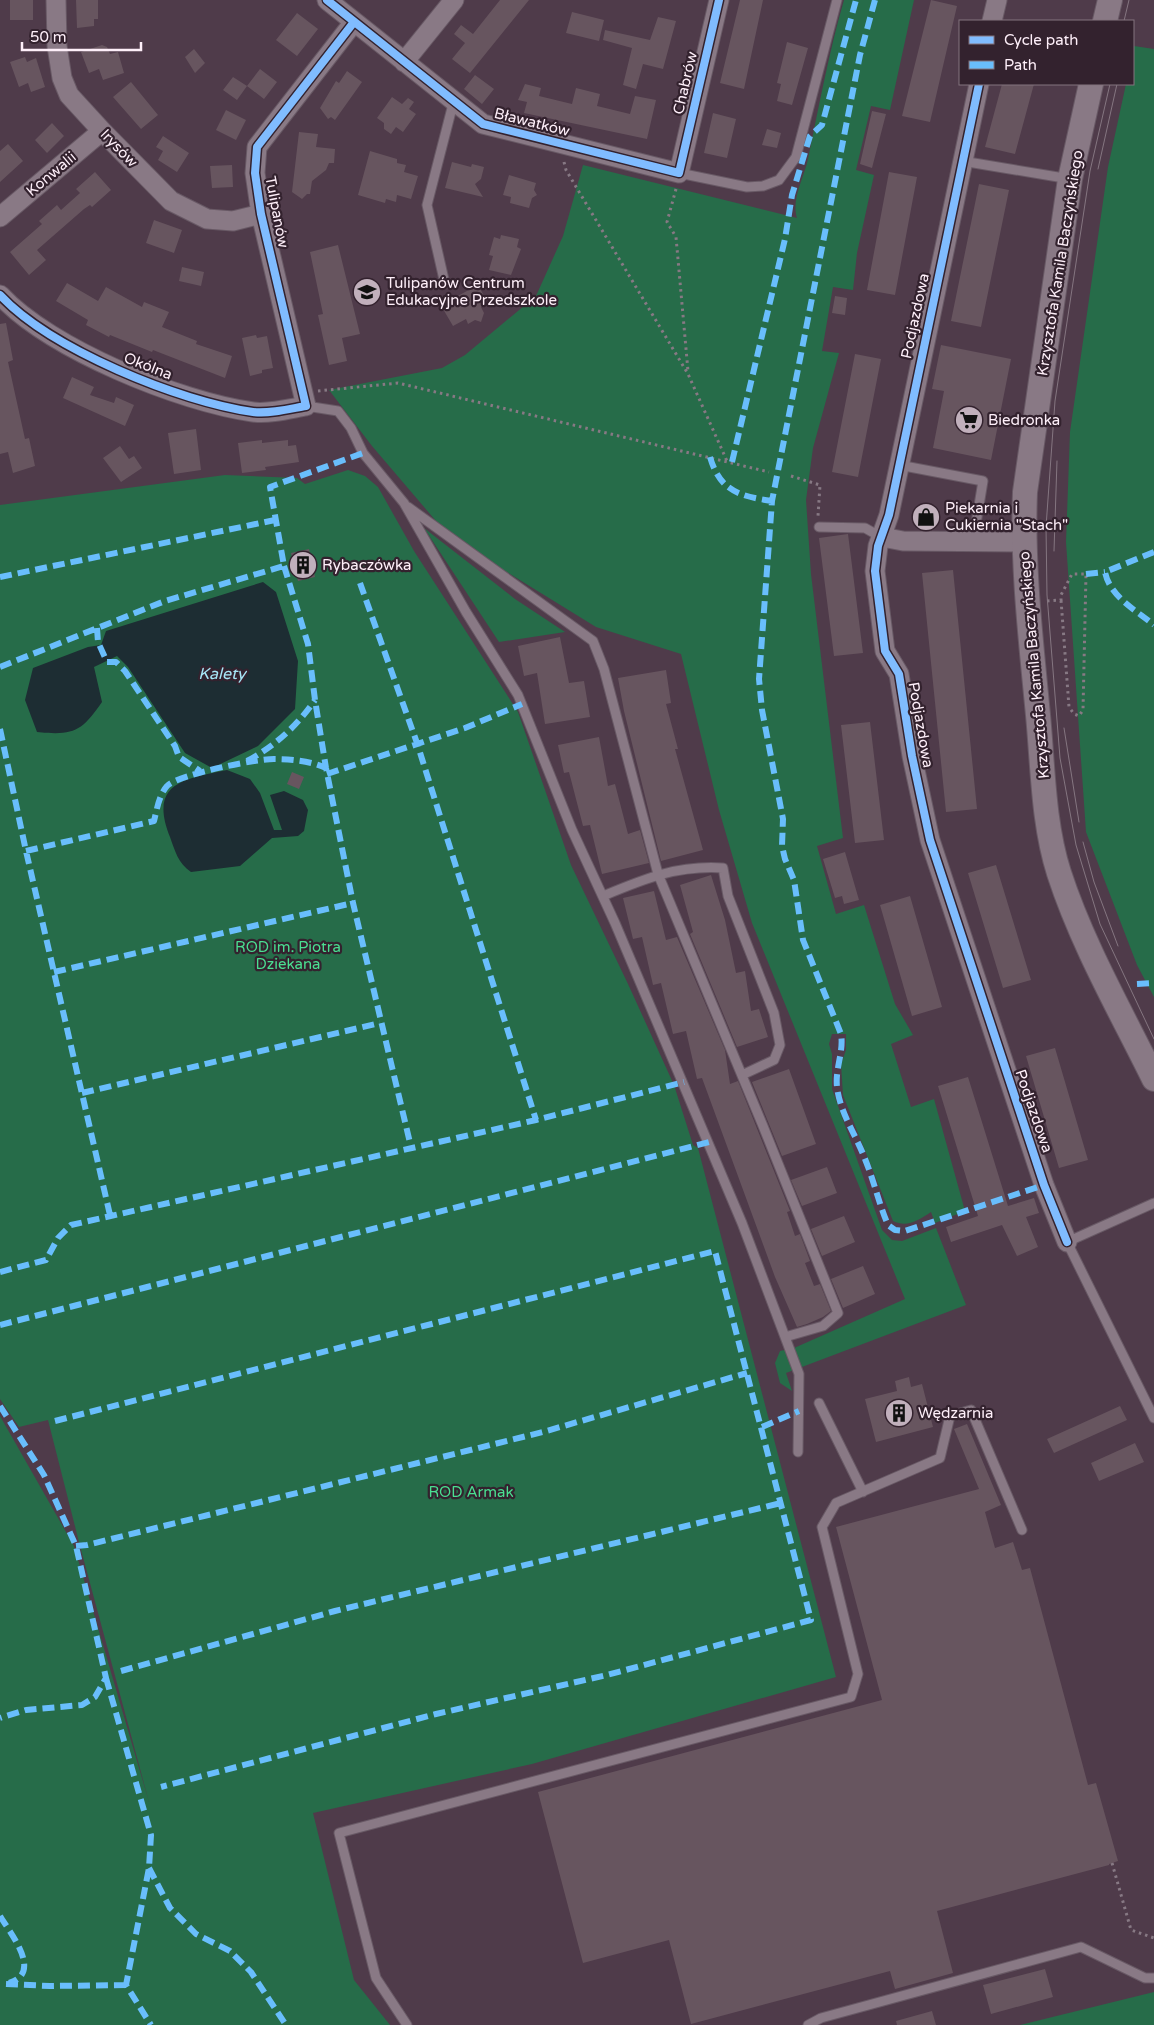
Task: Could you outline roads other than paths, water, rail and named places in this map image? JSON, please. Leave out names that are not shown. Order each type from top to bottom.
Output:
[{"type":"street","name":"Irysów","points":[[56,0],[57,46],[62,78],[69,94],[102,131],[171,201],[207,219],[232,221],[262,214]]},
{"type":"street","name":"Bławatków","points":[[327,0],[483,124],[679,173]]},
{"type":"street","points":[[404,62],[454,0]]},
{"type":"street","name":"Chabrów","points":[[679,173],[719,0]]},
{"type":"street","points":[[992,20],[997,0]]},
{"type":"street","points":[[1105,20],[1110,0]]},
{"type":"street","name":"Tulipanów","points":[[305,400],[262,214],[255,173],[257,147],[354,22]]},
{"type":"street","name":"Podjazdowa","points":[[978,85],[889,515],[876,557],[875,571],[885,650],[899,674],[912,756],[930,840],[1044,1185],[1067,1242]]},
{"type":"street","name":"Krzysztofa Kamila Baczyńskiego","points":[[1091,85],[1070,179],[1025,492],[1023,542],[1045,798],[1053,849],[1059,872],[1082,931],[1154,1079]]},
{"type":"street","name":"Konwalii","points":[[0,217],[102,131]]},
{"type":"street","name":"Okólna","points":[[0,295],[10,306],[59,339],[102,363],[159,386],[202,400],[254,412],[305,400]]},
{"type":"street","points":[[882,537],[904,541],[1023,542]]},
{"type":"lane","points":[[679,173],[747,187],[763,186],[779,180],[796,157],[837,0]]},
{"type":"lane","points":[[445,284],[427,205],[454,100]]},
{"type":"lane","points":[[961,161],[1070,179]]},
{"type":"lane","points":[[305,400],[338,410],[351,428],[363,453],[404,504],[466,612],[518,695],[572,830],[603,896],[684,1082],[742,1223],[799,1374],[798,1452]]},
{"type":"lane","points":[[898,465],[983,480],[973,542]]},
{"type":"lane","points":[[404,504],[593,641],[604,669],[658,874],[838,1313],[822,1326],[785,1337]]},
{"type":"lane","points":[[819,527],[865,528],[882,537]]},
{"type":"lane","points":[[603,896],[658,874],[706,867],[723,868],[728,896],[774,1013],[780,1045],[774,1060],[742,1075]]},
{"type":"lane","points":[[1154,1204],[1067,1242],[1154,1418]]},
{"type":"lane","points":[[819,1402],[863,1492]]},
{"type":"lane","points":[[407,2025],[376,1978],[339,1833],[851,1696],[858,1674],[822,1527],[836,1503],[940,1458],[950,1416],[970,1410],[1022,1530]]},
{"type":"lane","points":[[808,2025],[821,2018],[1081,1946],[1151,1977]]},
{"type":"water","name":"Kalety","points":[[263,582],[276,592],[298,661],[295,709],[258,746],[212,768],[185,753],[128,667],[117,656],[94,667],[102,702],[89,719],[69,732],[37,732],[25,700],[33,668],[88,647],[101,645],[106,631]]},
{"type":"water","points":[[227,770],[250,779],[260,793],[274,830],[282,830],[270,795],[284,791],[303,800],[308,810],[304,831],[298,836],[272,838],[240,866],[191,872],[183,865],[178,856],[164,819],[164,805],[167,794],[174,786],[185,781]]},
{"type":"tram line","points":[[1124,20],[1129,0]]},
{"type":"tram line","points":[[1110,85],[1090,171],[1055,401],[1046,527],[1047,595],[1060,758],[1076,845],[1100,924],[1154,1039]]},
{"type":"tram line","points":[[1098,169],[1117,85]]},
{"type":"tram line","points":[[1054,551],[1057,461]]},
{"type":"tram line","points":[[1064,728],[1079,822]]},
{"type":"tram line","points":[[1083,842],[1094,882],[1118,946]]},
{"type":"place","name":"Tulipanów Centrum Edukacyjne Przedszkole","points":[[367,292]]},
{"type":"place","name":"Biedronka","points":[[969,420]]},
{"type":"place","name":"Piekarnia i Cukiernia \"Stach\"","points":[[926,517]]},
{"type":"place","name":"Rybaczówka","points":[[303,565]]},
{"type":"place","name":"Wędzarnia","points":[[899,1413]]},
{"type":"park label","name":"ROD im. Piotra Dziekana","points":[[288,956]]},
{"type":"park label","name":"ROD Armak","points":[[471,1492]]}]
